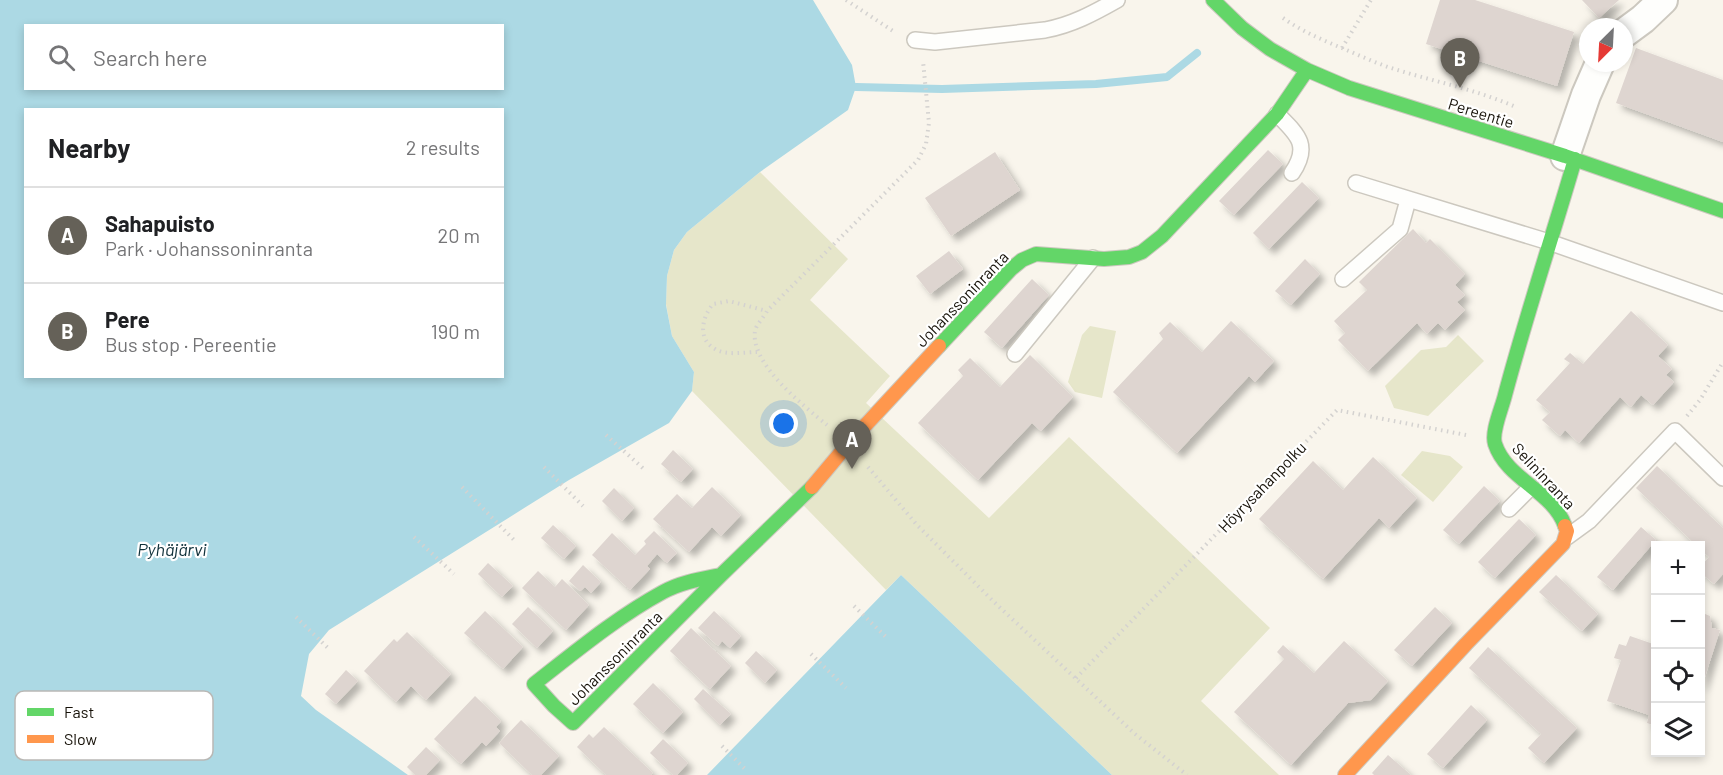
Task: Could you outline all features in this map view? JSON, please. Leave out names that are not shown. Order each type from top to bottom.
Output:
[{"type":"street","name":"Pereentie","points":[[1214,0],[1257,40],[1307,70],[1349,88],[1570,158],[1723,211]]},
{"type":"street","points":[[1633,26],[1663,0]]},
{"type":"street","name":"Johanssoninranta","points":[[721,575],[693,580],[664,591],[602,631],[534,684],[573,723],[819,480],[848,444],[999,280],[1022,260],[1036,255],[1122,259],[1148,248],[1277,114],[1307,70]]},
{"type":"street","points":[[1570,158],[1586,95],[1596,72]]},
{"type":"street","name":"Selininranta","points":[[1345,775],[1466,644],[1563,544],[1567,537],[1566,523],[1561,514],[1510,467],[1500,455],[1494,440],[1570,158]]},
{"type":"lane","points":[[915,40],[935,42],[1045,30],[1078,21],[1117,0]]},
{"type":"lane","points":[[1277,114],[1296,134],[1302,150],[1300,161],[1292,173]]},
{"type":"lane","points":[[1356,183],[1549,242],[1723,303]]},
{"type":"lane","points":[[1343,279],[1400,229],[1408,200]]},
{"type":"lane","points":[[1015,354],[1093,258]]},
{"type":"lane","points":[[1567,537],[1589,521],[1675,430],[1723,478]]},
{"type":"lane","points":[[1509,509],[1531,487]]},
{"type":"path","points":[[846,0],[892,31],[915,40]]},
{"type":"path","points":[[1342,48],[1371,0]]},
{"type":"path","points":[[1276,13],[1311,34],[1390,67],[1425,76],[1520,109]]},
{"type":"path","points":[[924,64],[929,123],[926,144],[918,160],[767,311],[755,331],[757,352],[786,389],[848,444],[917,525],[994,602],[1135,734],[1187,775]]},
{"type":"path","points":[[757,352],[722,352],[714,349],[704,334],[704,317],[713,304],[729,301],[767,311]]},
{"type":"path","points":[[1675,430],[1700,400],[1723,362]]},
{"type":"path","name":"Höyrysahanpolku","points":[[1076,678],[1337,410],[1494,440]]},
{"type":"path","points":[[606,435],[646,471]]},
{"type":"path","points":[[544,467],[583,506]]},
{"type":"path","points":[[462,487],[515,541]]},
{"type":"path","points":[[414,537],[454,574]]},
{"type":"path","points":[[854,606],[886,637]]},
{"type":"path","points":[[296,617],[330,650]]},
{"type":"path","points":[[811,654],[846,688]]},
{"type":"path","points":[[722,747],[746,770]]},
{"type":"green space","points":[[760,172],[848,259],[810,300],[890,376],[866,403],[989,518],[1069,437],[1270,628],[1201,701],[1279,775],[1112,775],[901,575],[886,590],[692,391],[694,372],[672,336],[666,304],[667,276],[674,250],[687,232]]},
{"type":"green space","points":[[1090,326],[1116,331],[1102,398],[1075,392],[1068,382],[1082,335]]},
{"type":"green space","points":[[1458,335],[1484,361],[1428,416],[1394,408],[1385,386],[1421,350],[1446,347]]},
{"type":"green space","points":[[1422,451],[1450,456],[1463,467],[1433,502],[1401,475]]},
{"type":"water","name":"Pyhäjärvi","points":[[0,0],[813,0],[852,65],[856,87],[848,110],[760,172],[687,232],[674,250],[667,276],[666,305],[672,336],[694,372],[692,391],[669,423],[569,480],[329,630],[309,654],[301,696],[316,710],[408,775],[0,775]]},
{"type":"water","points":[[901,575],[1112,775],[707,775]]},
{"type":"building","points":[[1440,0],[1475,0],[1574,32],[1557,86],[1426,44]]},
{"type":"building","points":[[1582,0],[1619,0],[1599,18]]},
{"type":"building","points":[[1636,48],[1723,80],[1723,142],[1616,103],[1627,72],[1633,72],[1633,56]]},
{"type":"building","points":[[1268,150],[1283,164],[1234,215],[1219,201]]},
{"type":"building","points":[[995,152],[1020,190],[951,236],[925,198]]},
{"type":"building","points":[[1302,182],[1319,198],[1269,249],[1253,233]]},
{"type":"building","points":[[1413,229],[1426,243],[1430,239],[1465,274],[1455,285],[1465,295],[1457,302],[1465,310],[1445,330],[1438,323],[1427,334],[1417,323],[1368,371],[1338,340],[1345,333],[1334,321],[1367,290],[1359,282]]},
{"type":"building","points":[[949,251],[963,269],[930,294],[916,276]]},
{"type":"building","points":[[1305,259],[1320,274],[1291,305],[1275,291]]},
{"type":"building","points":[[1032,279],[1049,295],[1002,348],[984,332]]},
{"type":"building","points":[[1631,311],[1668,345],[1658,356],[1672,369],[1666,375],[1674,382],[1653,405],[1641,395],[1631,407],[1620,397],[1579,443],[1565,430],[1560,436],[1542,420],[1550,412],[1536,400],[1570,363],[1564,359],[1570,353],[1583,364]]},
{"type":"building","points":[[1231,321],[1274,361],[1255,382],[1249,376],[1177,453],[1113,392],[1163,339],[1159,333],[1170,322],[1202,352]]},
{"type":"building","points":[[1030,355],[1073,397],[1041,431],[1032,423],[978,480],[918,423],[963,376],[958,370],[970,358],[1000,387]]},
{"type":"building","points":[[673,450],[693,469],[681,482],[661,464]]},
{"type":"building","points":[[1373,457],[1417,498],[1389,528],[1379,518],[1323,579],[1259,519],[1313,461],[1343,490]]},
{"type":"building","points":[[1657,466],[1723,528],[1723,574],[1714,584],[1705,576],[1705,561],[1709,557],[1705,553],[1705,541],[1692,541],[1636,488]]},
{"type":"building","points":[[1484,486],[1500,501],[1459,544],[1443,530]]},
{"type":"building","points":[[712,487],[741,515],[721,536],[712,527],[689,552],[653,519],[677,494],[692,508]]},
{"type":"building","points":[[614,488],[634,508],[622,521],[602,501]]},
{"type":"building","points":[[1519,519],[1536,535],[1495,578],[1478,562]]},
{"type":"building","points":[[553,525],[576,546],[564,559],[541,538]]},
{"type":"building","points":[[1641,527],[1656,540],[1651,541],[1651,546],[1613,590],[1597,577]]},
{"type":"building","points":[[654,531],[677,553],[667,563],[657,554],[647,566],[650,569],[630,590],[592,555],[612,533],[635,555]]},
{"type":"building","points":[[488,563],[513,586],[502,597],[478,574]]},
{"type":"building","points":[[583,565],[601,582],[591,593],[585,587],[580,591],[569,581]]},
{"type":"building","points":[[538,571],[555,587],[562,579],[589,605],[566,630],[522,588]]},
{"type":"building","points":[[1556,575],[1598,614],[1582,631],[1539,592]]},
{"type":"building","points":[[528,607],[553,631],[537,648],[512,624]]},
{"type":"building","points":[[1435,607],[1452,623],[1412,666],[1394,650]]},
{"type":"building","points":[[485,611],[523,647],[503,669],[464,633]]},
{"type":"building","points":[[714,611],[741,636],[730,648],[722,641],[718,646],[698,628]]},
{"type":"building","points":[[1705,614],[1710,616],[1712,628],[1720,630],[1705,677]]},
{"type":"building","points":[[691,628],[731,666],[710,689],[670,651]]},
{"type":"building","points":[[407,632],[451,674],[426,700],[411,686],[396,702],[364,671],[394,639],[397,642]]},
{"type":"building","points":[[1630,636],[1651,643],[1651,724],[1647,723],[1649,715],[1607,701],[1621,660],[1614,658],[1619,644],[1626,646]]},
{"type":"building","points":[[1344,641],[1388,681],[1371,700],[1348,703],[1291,765],[1234,712],[1284,659],[1277,652],[1283,645],[1314,673]]},
{"type":"building","points":[[1488,647],[1577,728],[1544,763],[1528,748],[1541,734],[1469,668]]},
{"type":"building","points":[[756,651],[777,670],[765,683],[745,663]]},
{"type":"building","points":[[346,670],[358,681],[336,704],[325,694]]},
{"type":"building","points":[[653,683],[683,712],[663,733],[633,704]]},
{"type":"building","points":[[703,689],[731,714],[720,725],[694,699]]},
{"type":"building","points":[[475,696],[501,721],[496,727],[500,731],[486,746],[482,742],[461,764],[434,739]]},
{"type":"building","points":[[1471,705],[1487,720],[1443,768],[1427,754]]},
{"type":"building","points":[[521,720],[559,756],[541,775],[532,775],[499,743]]},
{"type":"building","points":[[604,727],[653,773],[651,775],[606,775],[577,747],[589,734],[593,738]]},
{"type":"building","points":[[663,739],[688,763],[677,775],[673,775],[650,753]]},
{"type":"building","points":[[426,747],[440,760],[426,775],[415,775],[407,767]]},
{"type":"building","points":[[1388,755],[1411,775],[1374,775],[1372,773]]},
{"type":"waterway","points":[[856,87],[942,89],[1096,84],[1167,77],[1197,53]]},
{"type":"traffic: fast","points":[[1213,0],[1242,28],[1270,49],[1307,70],[1349,88],[1565,156],[1723,211]]},
{"type":"traffic: fast","points":[[939,346],[1022,260],[1036,254],[1104,259],[1129,257],[1142,252],[1162,236],[1277,114],[1307,70]]},
{"type":"traffic: fast","points":[[1565,526],[1551,503],[1509,467],[1495,444],[1494,433],[1575,159]]},
{"type":"traffic: fast","points":[[721,575],[691,581],[663,592],[629,612],[534,684],[573,723],[812,487]]},
{"type":"traffic: slow","points":[[812,487],[848,444],[939,346]]},
{"type":"traffic: slow","points":[[1345,775],[1466,644],[1563,544],[1567,531],[1565,526]]},
{"type":"place","name":"Pere","points":[[1460,88]]},
{"type":"place","name":"Sahapuisto","points":[[852,469]]}]
